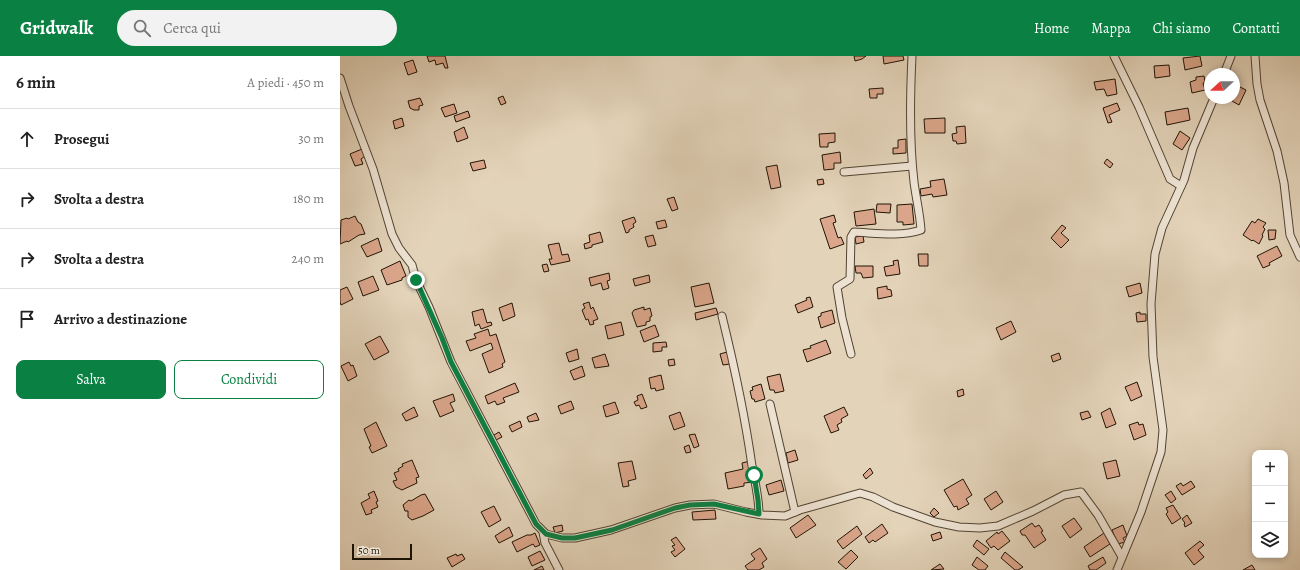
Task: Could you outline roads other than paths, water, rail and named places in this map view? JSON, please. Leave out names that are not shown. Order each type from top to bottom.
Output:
[{"type":"street","points":[[851,354],[842,318],[837,287],[850,279],[851,237],[854,232],[876,234],[911,233],[921,230],[920,214],[912,166],[910,101],[912,56]]},
{"type":"street","points":[[1114,56],[1139,107],[1170,179],[1181,186]]},
{"type":"street","points":[[1226,68],[1231,56]]},
{"type":"street","points":[[1255,56],[1260,100],[1277,151],[1290,235],[1300,257]]},
{"type":"street","points":[[340,78],[373,169],[392,234],[412,264],[416,280],[451,362],[519,494],[536,524],[546,534],[562,538],[575,538],[612,530],[675,508],[690,505],[714,504],[759,514],[785,516],[860,493],[935,522],[959,527],[980,528],[998,526],[1033,511],[1064,495],[1081,492],[1098,515],[1122,557]]},
{"type":"street","points":[[1117,570],[1141,512],[1161,452],[1164,430],[1154,357],[1151,304],[1155,254],[1162,228],[1181,186],[1193,148],[1211,104]]},
{"type":"street","points":[[844,172],[912,166]]},
{"type":"street","points":[[722,316],[731,352],[750,448],[759,514]]},
{"type":"street","points":[[770,404],[795,512]]},
{"type":"street","points":[[543,532],[545,543],[559,570]]}]
